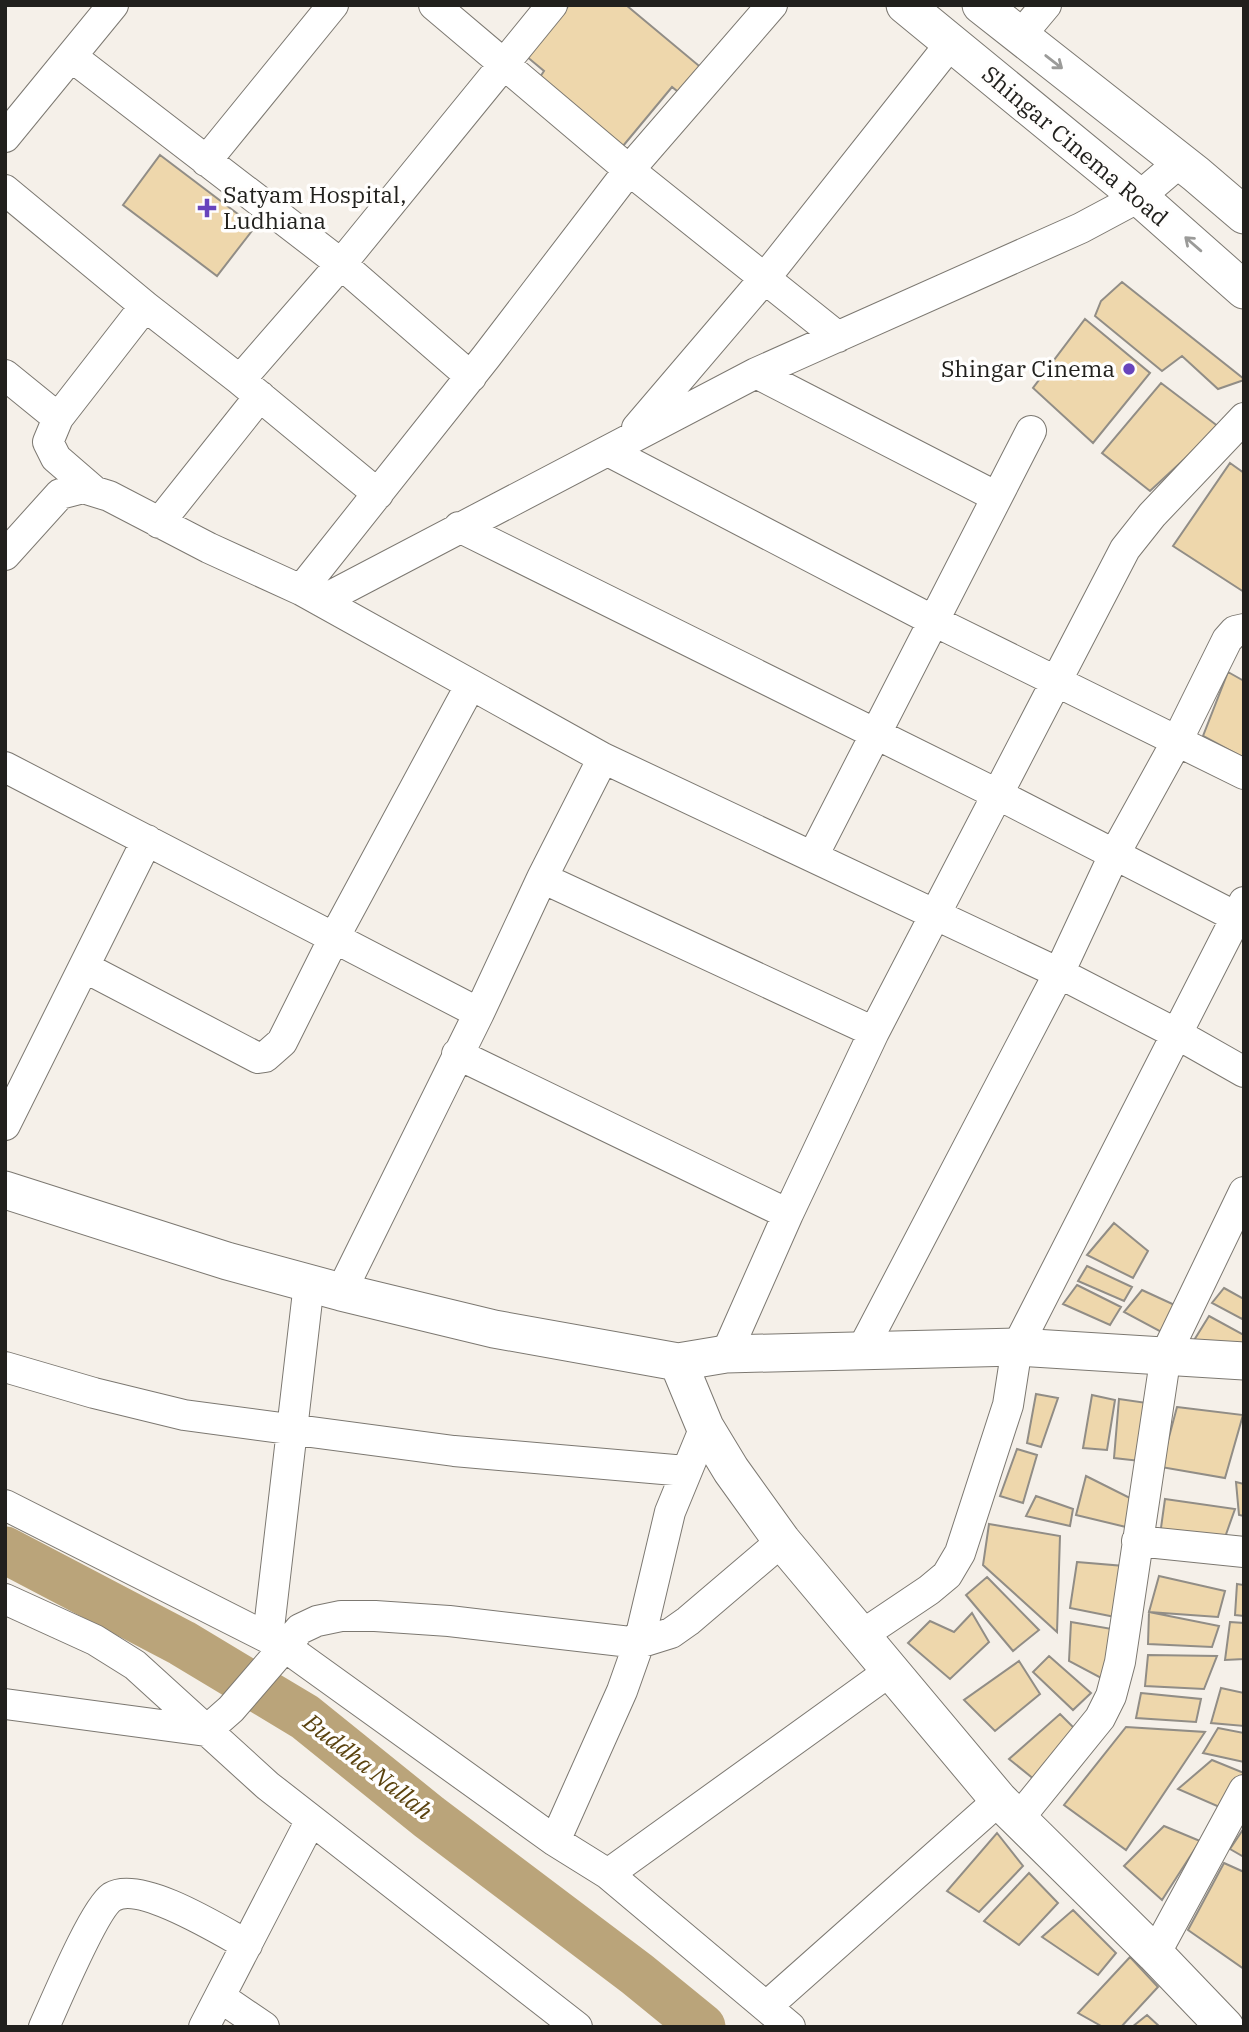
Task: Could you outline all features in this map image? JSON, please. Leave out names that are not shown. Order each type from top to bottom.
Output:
[{"type":"street","points":[[11,117],[72,57],[113,5]]},
{"type":"street","points":[[206,161],[333,5]]},
{"type":"street","points":[[434,5],[629,170],[838,337]]},
{"type":"street","points":[[159,523],[250,388],[341,264],[552,5]]},
{"type":"street","points":[[311,595],[378,494],[629,170],[772,5]]},
{"type":"street","name":"Shingar Cinema Road","points":[[905,5],[1139,197],[1244,290]]},
{"type":"street","points":[[981,5],[1244,215]]},
{"type":"street","points":[[1020,36],[1046,5]]},
{"type":"street","points":[[617,446],[765,278],[951,43]]},
{"type":"street","points":[[72,57],[341,264],[471,377]]},
{"type":"street","points":[[311,595],[459,527],[756,373],[1081,228],[1139,197],[1180,162]]},
{"type":"street","points":[[5,190],[378,494]]},
{"type":"street","points":[[93,490],[56,458],[48,442],[58,418],[145,306]]},
{"type":"street","points":[[756,373],[997,497]]},
{"type":"street","points":[[5,375],[58,418]]},
{"type":"street","points":[[726,1354],[788,1213],[874,1032],[1125,549],[1152,515],[1244,418]]},
{"type":"street","points":[[813,856],[837,814],[874,735],[1031,431]]},
{"type":"street","points":[[617,446],[934,621],[1244,774]]},
{"type":"street","points":[[5,555],[60,494],[71,489],[93,490],[109,495],[159,523],[311,595],[603,758],[1059,973],[1244,1072]]},
{"type":"street","points":[[459,527],[874,735],[998,794],[1114,855],[1241,913],[1017,1346],[1008,1405],[960,1552],[947,1575],[862,1635]]},
{"type":"street","points":[[862,1350],[1059,973],[1114,855],[1177,741],[1227,640],[1235,631],[1244,629]]},
{"type":"street","points":[[84,967],[258,1058],[265,1057],[282,1042],[334,938],[470,686]]},
{"type":"street","points":[[275,1647],[291,1429],[325,1288],[479,1013],[542,878],[603,758]]},
{"type":"street","points":[[5,767],[479,1013]]},
{"type":"street","points":[[5,1125],[147,840]]},
{"type":"street","points":[[542,878],[874,1032]]},
{"type":"street","points":[[457,1054],[788,1213]]},
{"type":"street","points":[[5,1190],[227,1261],[325,1288],[494,1329],[678,1362],[726,1354],[1017,1346],[1244,1361]]},
{"type":"street","points":[[767,2006],[1009,1809],[1100,1718],[1111,1696],[1120,1662],[1166,1354],[1244,1192]]},
{"type":"street","points":[[678,1362],[705,1427],[782,1541],[1009,1809],[1156,1954],[1225,2027]]},
{"type":"street","points":[[5,1367],[93,1393],[184,1415],[454,1451],[686,1471]]},
{"type":"street","points":[[555,1841],[622,1691],[639,1643],[670,1512],[705,1427]]},
{"type":"street","points":[[5,1505],[275,1647],[555,1841],[608,1874],[790,2027]]},
{"type":"street","points":[[5,1704],[206,1731],[231,1709],[275,1647],[300,1629],[317,1621],[341,1616],[449,1621],[639,1643],[671,1633],[688,1621],[782,1541]]},
{"type":"street","points":[[1137,1541],[1244,1552]]},
{"type":"street","points":[[5,1600],[95,1640],[135,1665],[268,1786],[577,2027]]},
{"type":"street","points":[[608,1874],[890,1671]]},
{"type":"street","points":[[1156,1954],[1244,1790]]},
{"type":"street","points":[[204,2027],[312,1820]]},
{"type":"street","points":[[44,2027],[98,1914],[112,1898],[122,1894],[139,1894],[173,1905],[247,1945]]},
{"type":"street","points":[[220,1997],[264,2027]]},
{"type":"building","points":[[569,5],[626,5],[704,70],[682,95],[672,87],[623,146],[540,77],[544,71],[526,56]]},
{"type":"building","points":[[160,155],[255,227],[217,276],[123,205]]},
{"type":"building","points":[[1122,282],[1244,380],[1218,389],[1182,356],[1162,371],[1095,316],[1101,301]]},
{"type":"building","points":[[1085,319],[1150,373],[1093,443],[1033,388]]},
{"type":"building","points":[[1161,383],[1219,427],[1150,491],[1102,453]]},
{"type":"building","points":[[1230,463],[1244,473],[1244,592],[1173,546]]},
{"type":"building","points":[[1228,672],[1244,681],[1244,758],[1203,736]]},
{"type":"building","points":[[1114,1223],[1148,1251],[1133,1278],[1087,1255]]},
{"type":"building","points":[[1087,1266],[1132,1287],[1124,1301],[1078,1281]]},
{"type":"building","points":[[1077,1285],[1121,1307],[1110,1325],[1063,1304]]},
{"type":"building","points":[[1224,1288],[1244,1299],[1242,1319],[1212,1303]]},
{"type":"building","points":[[1142,1290],[1179,1307],[1165,1334],[1124,1312]]},
{"type":"building","points":[[1209,1316],[1244,1335],[1244,1355],[1188,1350]]},
{"type":"building","points":[[1036,1394],[1058,1398],[1041,1447],[1027,1443]]},
{"type":"building","points":[[1092,1395],[1115,1400],[1107,1450],[1083,1448]]},
{"type":"building","points":[[1119,1399],[1147,1403],[1140,1461],[1114,1458]]},
{"type":"building","points":[[1177,1407],[1243,1415],[1225,1478],[1161,1467]]},
{"type":"building","points":[[1017,1449],[1037,1455],[1023,1503],[1000,1496]]},
{"type":"building","points":[[1086,1476],[1134,1500],[1126,1527],[1076,1515]]},
{"type":"building","points":[[1236,1482],[1244,1484],[1244,1516],[1239,1515]]},
{"type":"building","points":[[1036,1496],[1073,1509],[1070,1526],[1026,1516]]},
{"type":"building","points":[[1165,1499],[1235,1509],[1224,1540],[1160,1535]]},
{"type":"building","points":[[989,1524],[1060,1536],[1057,1632],[983,1565]]},
{"type":"building","points":[[1077,1562],[1124,1566],[1120,1618],[1070,1608]]},
{"type":"building","points":[[1159,1576],[1225,1591],[1218,1617],[1149,1612]]},
{"type":"building","points":[[987,1577],[1039,1630],[1013,1651],[966,1595]]},
{"type":"building","points":[[1237,1584],[1244,1585],[1244,1616],[1235,1615]]},
{"type":"building","points":[[1149,1612],[1219,1626],[1212,1647],[1148,1644]]},
{"type":"building","points":[[972,1613],[989,1642],[950,1679],[908,1643],[930,1621],[954,1632]]},
{"type":"building","points":[[1071,1622],[1112,1629],[1103,1679],[1069,1661]]},
{"type":"building","points":[[1230,1622],[1244,1623],[1244,1659],[1225,1660]]},
{"type":"building","points":[[1148,1655],[1217,1656],[1204,1689],[1145,1686]]},
{"type":"building","points":[[1049,1656],[1091,1693],[1073,1710],[1033,1672]]},
{"type":"building","points":[[1019,1661],[1040,1694],[995,1731],[964,1700]]},
{"type":"building","points":[[1221,1688],[1244,1693],[1244,1726],[1211,1723]]},
{"type":"building","points":[[1141,1693],[1201,1699],[1196,1722],[1136,1718]]},
{"type":"building","points":[[1060,1714],[1077,1731],[1035,1780],[1009,1759]]},
{"type":"building","points":[[1126,1727],[1205,1732],[1126,1850],[1064,1805]]},
{"type":"building","points":[[1218,1728],[1244,1733],[1244,1762],[1203,1753]]},
{"type":"building","points":[[1212,1760],[1244,1773],[1224,1809],[1178,1789]]},
{"type":"building","points":[[1164,1826],[1200,1841],[1162,1900],[1124,1866]]},
{"type":"building","points":[[1244,1828],[1244,1857],[1230,1849]]},
{"type":"building","points":[[997,1833],[1023,1866],[979,1912],[947,1891]]},
{"type":"building","points":[[1224,1863],[1244,1872],[1244,1969],[1188,1930]]},
{"type":"building","points":[[1029,1873],[1058,1903],[1019,1945],[984,1921]]},
{"type":"building","points":[[1073,1910],[1116,1953],[1098,1975],[1042,1937]]},
{"type":"building","points":[[1130,1957],[1158,1987],[1121,2027],[1103,2027],[1078,2013]]},
{"type":"building","points":[[1147,2015],[1160,2027],[1132,2027]]},
{"type":"waterway","name":"Buddha Nallah","points":[[5,1550],[182,1643],[305,1717],[429,1817],[637,1974],[702,2027]]},
{"type":"place","name":"Satyam Hospital, Ludhiana","points":[[207,208]]},
{"type":"place","name":"Shingar Cinema","points":[[1129,369]]}]
